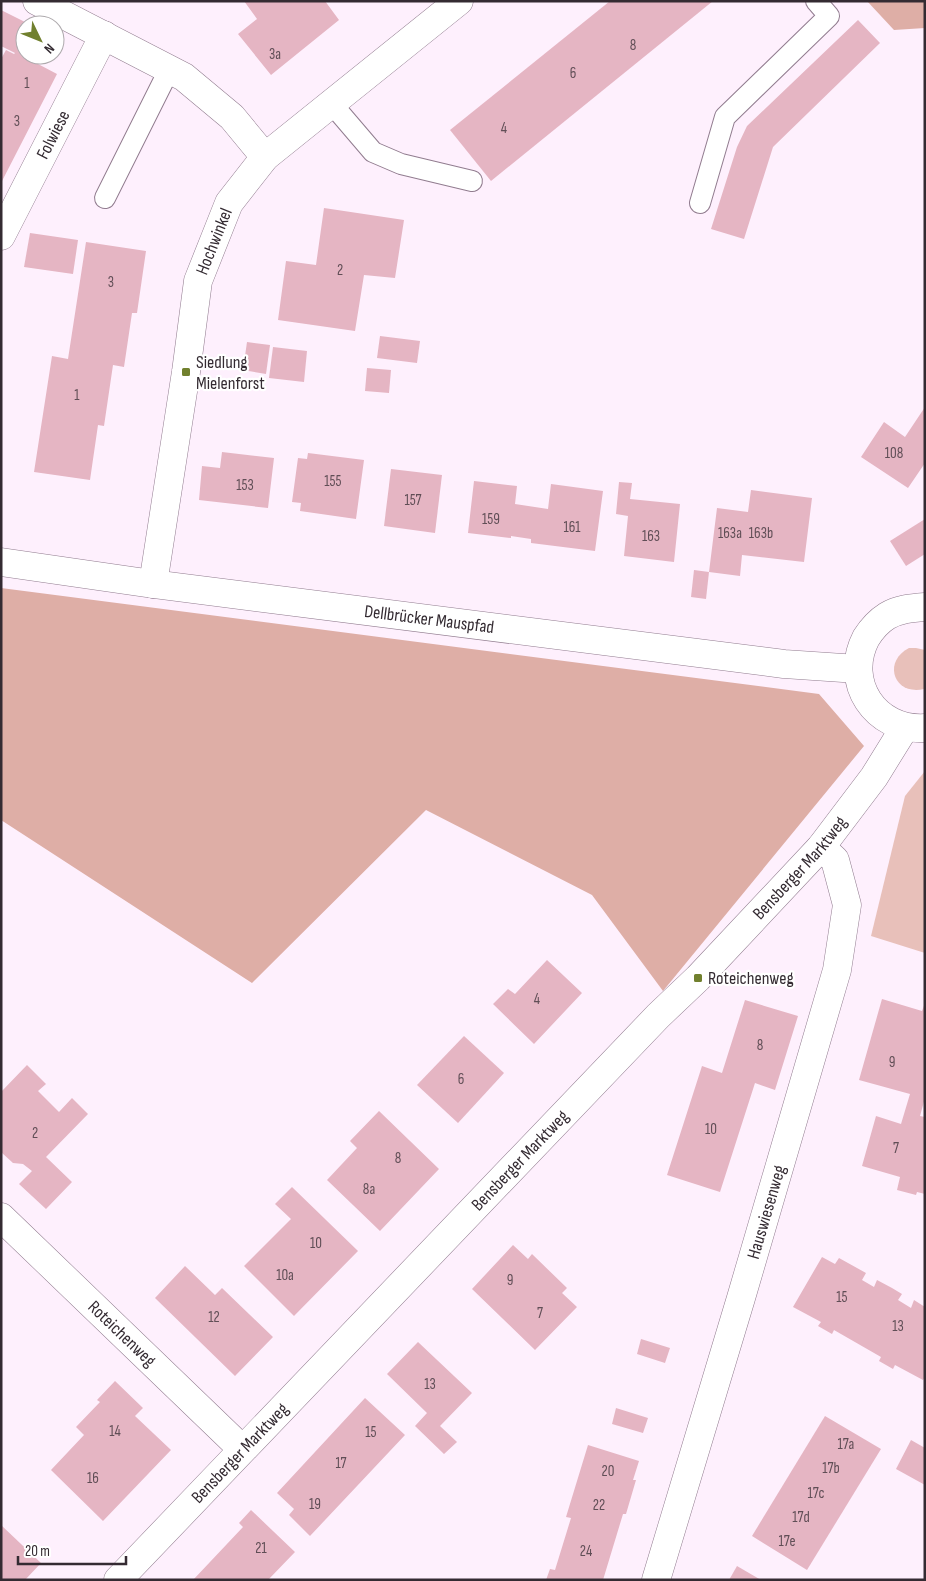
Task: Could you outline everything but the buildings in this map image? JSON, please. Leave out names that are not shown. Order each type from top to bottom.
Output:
[{"type":"street","points":[[37,1],[184,77],[232,117],[265,157]]},
{"type":"street","name":"Hochwinkel","points":[[153,584],[198,281],[229,204],[265,157],[459,1]]},
{"type":"street","name":"Folwiese","points":[[1,236],[104,35]]},
{"type":"street","name":"Dellbrücker Mauspfad","points":[[1,562],[153,584],[784,664],[858,669]]},
{"type":"street","points":[[915,728],[887,720],[871,706],[861,689],[858,669],[861,649],[871,630],[886,616],[905,609],[925,607]]},
{"type":"street","name":"Bensberger Marktweg","points":[[118,1580],[658,1016],[698,978],[821,847],[874,777],[915,728]]},
{"type":"street","name":"Hauswiesenweg","points":[[656,1580],[837,970],[847,905],[835,860],[821,847]]},
{"type":"street","name":"Roteichenweg","points":[[1,1217],[242,1449]]},
{"type":"lane","points":[[700,203],[725,117],[829,16],[816,1]]},
{"type":"lane","points":[[105,198],[169,70]]},
{"type":"lane","points":[[332,104],[373,152],[401,164],[472,181]]},
{"type":"shaded area","points":[[867,1],[925,1],[925,28],[894,30]]},
{"type":"shaded area","points":[[1,588],[819,694],[864,746],[663,991],[592,895],[426,810],[252,983],[1,820]]},
{"type":"shaded area","points":[[909,648],[925,650],[924,689],[914,690],[905,688],[895,676],[896,661]]},
{"type":"shaded area","points":[[925,771],[925,953],[871,936],[905,796]]},
{"type":"place","name":"Siedlung Mielenforst","points":[[186,372]]},
{"type":"place","name":"Roteichenweg","points":[[698,978]]}]
